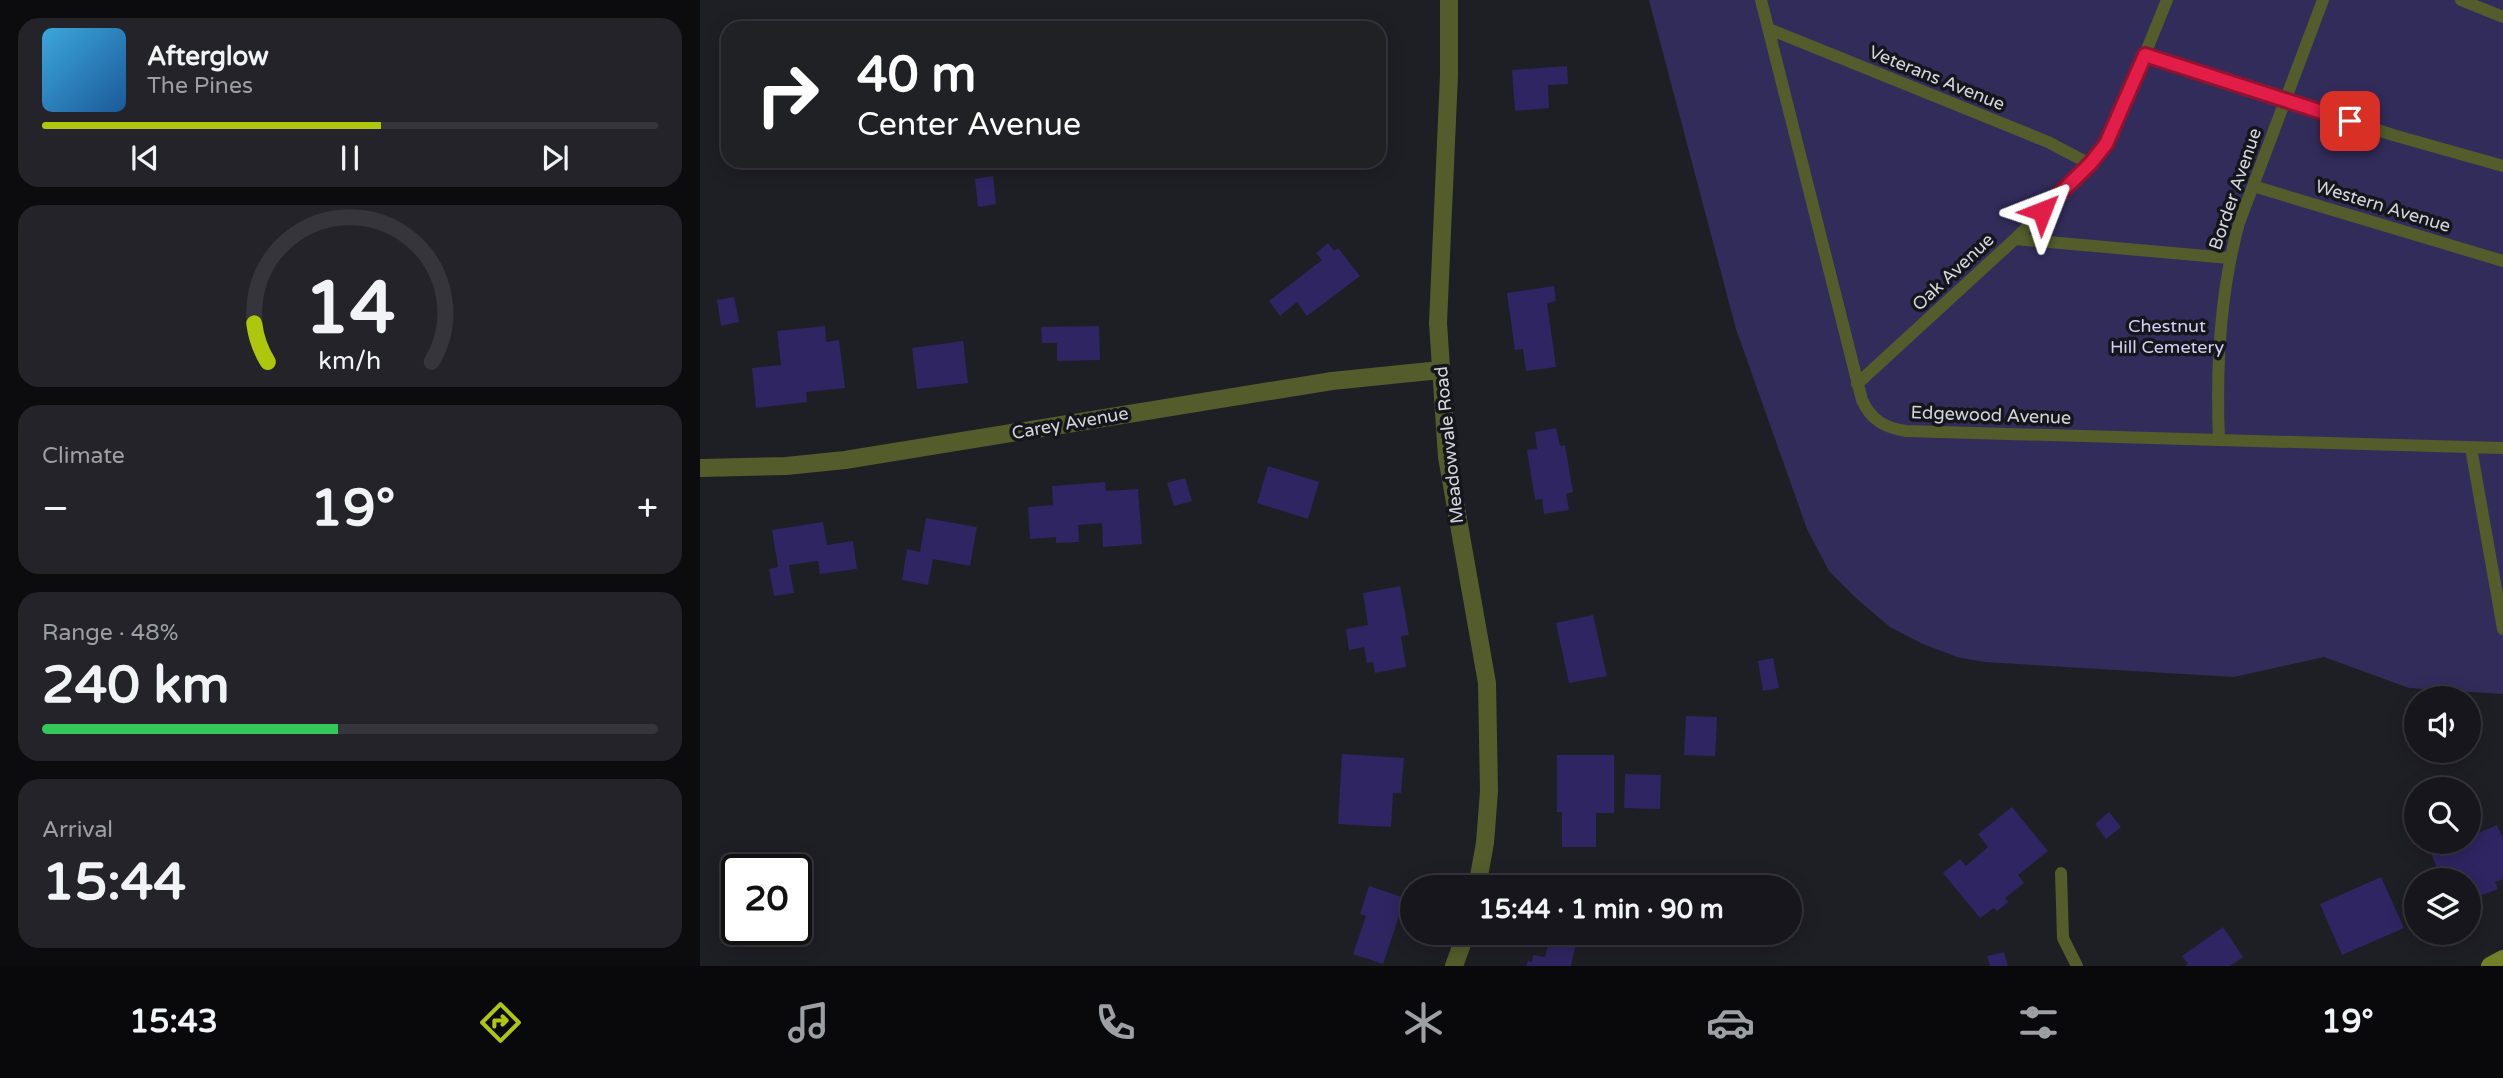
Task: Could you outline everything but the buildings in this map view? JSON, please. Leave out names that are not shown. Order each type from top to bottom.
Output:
[{"type":"main road","points":[[2490,966],[2503,959]]},
{"type":"street","name":"Meadowvale Road","points":[[1449,0],[1449,75],[1440,251],[1440,370],[1447,457],[1487,682],[1489,791],[1485,844],[1479,875]]},
{"type":"street","name":"Carey Avenue","points":[[700,468],[786,466],[845,460],[1332,381],[1440,370]]},
{"type":"street","points":[[1454,966],[1462,945]]},
{"type":"lane","name":"Edgewood Avenue","points":[[1761,0],[1857,384],[1869,413],[1885,427],[1896,430],[2503,448]]},
{"type":"lane","name":"Oak Avenue","points":[[1857,384],[2015,239],[2090,164],[2106,144],[2167,0]]},
{"type":"lane","name":"Border Avenue","points":[[2219,439],[2219,360],[2229,258],[2284,100],[2323,0]]},
{"type":"lane","points":[[2461,0],[2503,16]]},
{"type":"lane","name":"Veterans Avenue","points":[[1769,29],[2048,142],[2090,164]]},
{"type":"lane","points":[[2145,55],[2393,135],[2503,166]]},
{"type":"lane","name":"Western Avenue","points":[[2253,186],[2503,261]]},
{"type":"lane","points":[[2015,239],[2229,258]]},
{"type":"lane","points":[[2471,448],[2503,629]]},
{"type":"lane","points":[[2061,873],[2063,938],[2077,966]]},
{"type":"green space","name":"Chestnut Hill Cemetery","points":[[1649,0],[2503,0],[2503,694],[2481,693],[2481,686],[2404,686],[2324,657],[2234,677],[1984,662],[1957,657],[1923,644],[1890,627],[1829,571],[1807,529],[1736,329]]},
{"type":"route","points":[[2042,211],[2090,164],[2106,144],[2145,55],[2350,121]]}]
